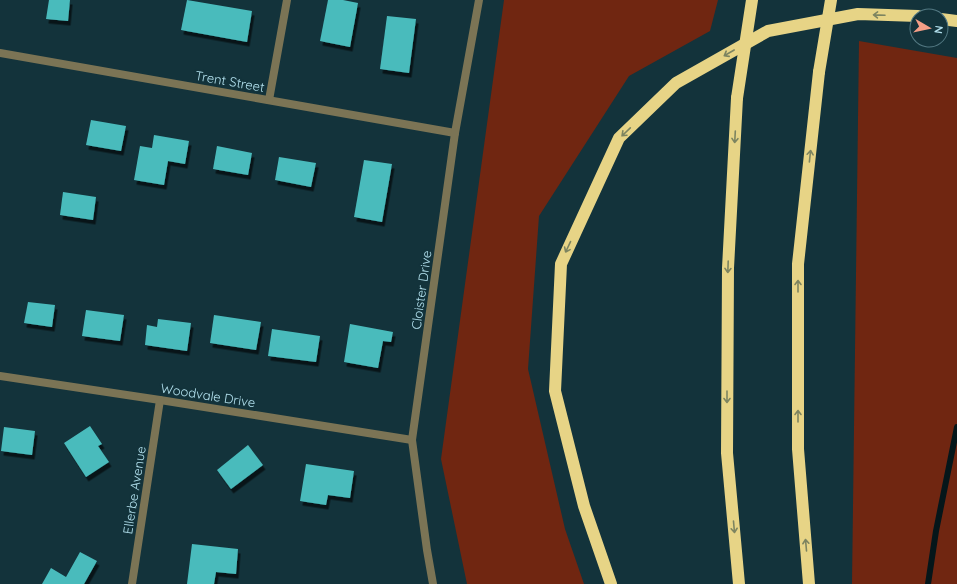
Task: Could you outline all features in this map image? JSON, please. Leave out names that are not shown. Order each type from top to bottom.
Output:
[{"type":"highway","points":[[739,584],[727,453],[728,268],[737,98],[752,0]]},
{"type":"highway","points":[[809,584],[798,449],[798,264],[819,72],[831,0]]},
{"type":"highway","points":[[611,584],[584,506],[555,391],[561,264],[619,138],[676,83],[768,31],[858,14],[909,16]]},
{"type":"street","points":[[269,100],[287,0]]},
{"type":"street","name":"Cloister Drive","points":[[433,584],[412,440],[455,133],[479,0]]},
{"type":"street","name":"Trent Street","points":[[0,53],[455,133]]},
{"type":"street","name":"Woodvale Drive","points":[[0,376],[412,440]]},
{"type":"street","name":"Ellerbe Avenue","points":[[132,584],[160,400]]},
{"type":"shaded area","points":[[504,0],[718,0],[710,31],[629,76],[539,216],[528,369],[565,529],[584,584],[467,584],[441,459]]},
{"type":"shaded area","points":[[859,41],[957,58],[957,584],[852,584]]},
{"type":"building","points":[[49,0],[70,0],[68,21],[46,19]]},
{"type":"building","points":[[187,0],[252,11],[247,42],[181,30]]},
{"type":"building","points":[[328,0],[343,0],[358,3],[350,47],[320,41]]},
{"type":"building","points":[[387,16],[416,19],[409,73],[380,69]]},
{"type":"building","points":[[91,120],[126,126],[121,151],[86,145]]},
{"type":"building","points":[[154,135],[189,141],[185,164],[168,161],[164,185],[134,180],[140,146],[152,148]]},
{"type":"building","points":[[217,146],[252,153],[248,175],[213,169]]},
{"type":"building","points":[[279,157],[316,163],[311,187],[275,180]]},
{"type":"building","points":[[364,160],[392,164],[382,222],[354,217]]},
{"type":"building","points":[[63,192],[96,197],[93,220],[60,215]]},
{"type":"building","points":[[28,302],[55,305],[52,327],[24,323]]},
{"type":"building","points":[[86,310],[124,315],[120,341],[82,336]]},
{"type":"building","points":[[214,315],[261,322],[256,350],[210,343]]},
{"type":"building","points":[[158,319],[191,323],[187,351],[145,345],[147,325],[157,327]]},
{"type":"building","points":[[350,324],[393,332],[391,342],[383,341],[378,368],[344,362]]},
{"type":"building","points":[[272,329],[320,336],[316,362],[268,356]]},
{"type":"building","points":[[90,426],[102,444],[98,446],[109,462],[86,477],[64,443]]},
{"type":"building","points":[[4,427],[35,431],[32,455],[1,451]]},
{"type":"building","points":[[248,445],[263,465],[231,489],[217,470]]},
{"type":"building","points":[[306,464],[354,471],[350,498],[328,495],[326,505],[300,501]]},
{"type":"building","points":[[192,544],[238,549],[236,574],[216,572],[214,584],[187,584]]},
{"type":"building","points":[[80,552],[97,561],[84,584],[42,584],[51,568],[66,577]]},
{"type":"waterway","points":[[928,584],[936,531],[957,427]]}]
